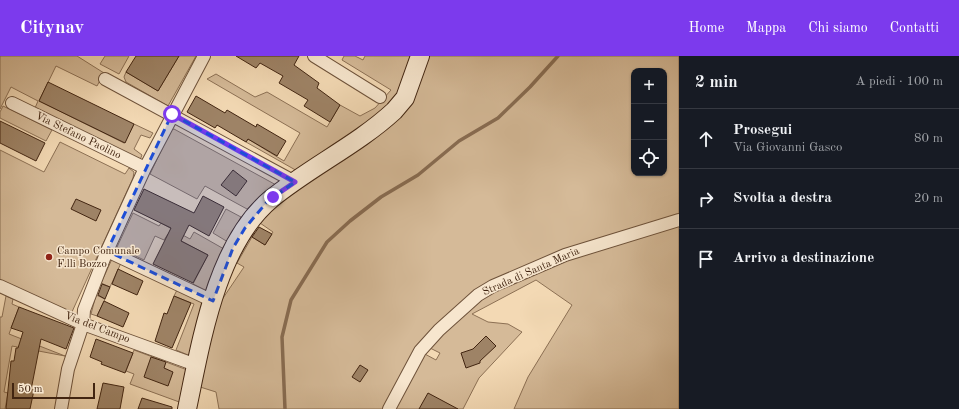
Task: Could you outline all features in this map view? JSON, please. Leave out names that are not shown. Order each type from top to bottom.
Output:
[{"type":"street","points":[[61,409],[68,369],[83,324],[84,310],[107,251],[145,168],[172,114],[204,56]]},
{"type":"street","points":[[314,56],[380,97]]},
{"type":"street","points":[[187,409],[196,365],[213,302],[233,248],[245,228],[268,202],[394,111],[406,98],[420,56]]},
{"type":"street","points":[[105,79],[295,182]]},
{"type":"street","name":"Via Stefano Paolino","points":[[12,103],[145,168]]},
{"type":"street","name":"Strada di Santa Maria","points":[[389,409],[420,351],[439,330],[478,295],[518,275],[578,250],[679,220]]},
{"type":"street","points":[[107,251],[213,302]]},
{"type":"street","name":"Via del Campo","points":[[0,286],[83,324],[196,365]]},
{"type":"highlighted area","points":[[172,114],[295,182],[267,202],[245,228],[233,248],[213,301],[107,251]]},
{"type":"shaded area","points":[[0,56],[77,56],[104,73],[97,86],[56,66],[39,101],[124,143],[134,124],[153,133],[150,138],[141,135],[134,149],[142,155],[140,160],[35,108],[38,101],[11,87],[0,109]]},
{"type":"shaded area","points":[[105,56],[129,56],[119,74],[100,64]]},
{"type":"shaded area","points":[[179,56],[196,56],[168,106],[126,82],[124,77],[126,72],[158,91]]},
{"type":"shaded area","points":[[344,56],[355,56],[363,60],[365,56],[413,56],[402,89],[391,105],[299,172],[246,142],[248,139],[284,161],[300,133],[207,79],[216,74],[255,97],[267,92],[327,127],[340,105],[360,116],[375,108],[391,90],[342,60]]},
{"type":"shaded area","points":[[426,56],[679,56],[679,216],[569,249],[447,317],[384,409],[219,409],[216,392],[197,386],[217,307],[244,267],[237,263],[252,237],[265,245],[273,232],[260,223],[273,207],[390,123]]},
{"type":"shaded area","points":[[3,106],[52,130],[46,141],[0,118],[0,112]]},
{"type":"shaded area","points":[[174,129],[278,186],[247,209],[205,186],[197,199],[150,174],[171,130]]},
{"type":"shaded area","points":[[60,142],[125,174],[129,168],[134,172],[133,178],[71,314],[0,281],[0,150],[44,172]]},
{"type":"shaded area","points":[[226,209],[241,217],[228,242],[213,233]]},
{"type":"shaded area","points":[[133,213],[159,226],[161,223],[190,239],[194,232],[224,249],[209,292],[193,284],[208,255],[168,234],[164,240],[155,236],[144,260],[117,247]]},
{"type":"shaded area","points":[[679,225],[679,409],[514,409],[528,377],[572,305],[536,280],[472,314],[488,322],[508,324],[522,332],[479,378],[463,409],[394,409],[423,353],[436,360],[440,353],[428,347],[480,298],[549,265]]},
{"type":"shaded area","points":[[112,259],[121,263],[110,287],[101,283]]},
{"type":"shaded area","points":[[177,290],[206,304],[193,357],[176,350],[194,304],[174,296]]},
{"type":"shaded area","points":[[96,295],[105,299],[97,316],[91,314]]},
{"type":"shaded area","points":[[6,296],[13,299],[12,304],[19,307],[9,334],[65,356],[12,346],[4,392],[8,393],[5,409],[0,409],[0,317],[2,317]]},
{"type":"shaded area","points":[[134,350],[190,371],[182,403],[130,384],[134,374],[126,371]]},
{"type":"building","points":[[136,56],[179,56],[158,91],[126,72]]},
{"type":"building","points":[[236,56],[299,56],[294,65],[319,83],[317,88],[340,105],[330,122],[304,106],[308,100],[279,83],[283,76],[260,63],[256,68]]},
{"type":"building","points":[[48,82],[134,124],[125,143],[39,101]]},
{"type":"building","points":[[196,96],[225,113],[227,110],[256,127],[257,124],[286,141],[277,156],[248,139],[246,142],[217,125],[215,128],[187,112]]},
{"type":"building","points":[[0,121],[45,143],[36,161],[0,143]]},
{"type":"building","points":[[233,170],[247,181],[236,196],[221,185]]},
{"type":"building","points":[[144,189],[194,213],[203,196],[224,207],[209,236],[189,225],[181,241],[208,255],[193,283],[153,264],[171,228],[134,210]]},
{"type":"building","points":[[76,199],[101,210],[96,221],[71,209]]},
{"type":"building","points":[[259,227],[272,234],[265,245],[252,237]]},
{"type":"building","points":[[118,269],[143,281],[137,295],[112,284]]},
{"type":"building","points":[[102,284],[110,287],[105,299],[98,295]]},
{"type":"building","points":[[174,296],[191,303],[172,348],[155,341],[164,313],[167,314]]},
{"type":"building","points":[[104,301],[129,313],[123,327],[97,316]]},
{"type":"building","points":[[19,307],[74,328],[66,349],[41,339],[31,390],[34,390],[30,409],[6,409],[11,361],[14,361],[16,348],[18,348],[23,332],[11,328]]},
{"type":"building","points":[[486,336],[496,346],[480,361],[480,363],[466,368],[461,353],[473,349]]},
{"type":"building","points":[[96,339],[133,353],[125,373],[101,364],[102,362],[90,357]]},
{"type":"building","points":[[151,357],[166,362],[164,368],[173,372],[168,386],[144,377]]},
{"type":"building","points":[[360,365],[368,370],[360,382],[352,377]]},
{"type":"building","points":[[103,383],[124,387],[120,409],[97,409]]},
{"type":"building","points":[[428,393],[458,409],[419,409]]},
{"type":"building","points":[[142,398],[172,407],[172,409],[138,409]]},
{"type":"waterway","points":[[285,409],[282,337],[291,300],[327,242],[350,221],[381,197],[418,175],[459,141],[498,118],[530,87],[558,56]]},
{"type":"place","name":"Campo Comunale F.lli Bozzo","points":[[49,257]]},
{"type":"route","points":[[172,114],[295,182],[273,197]]}]
